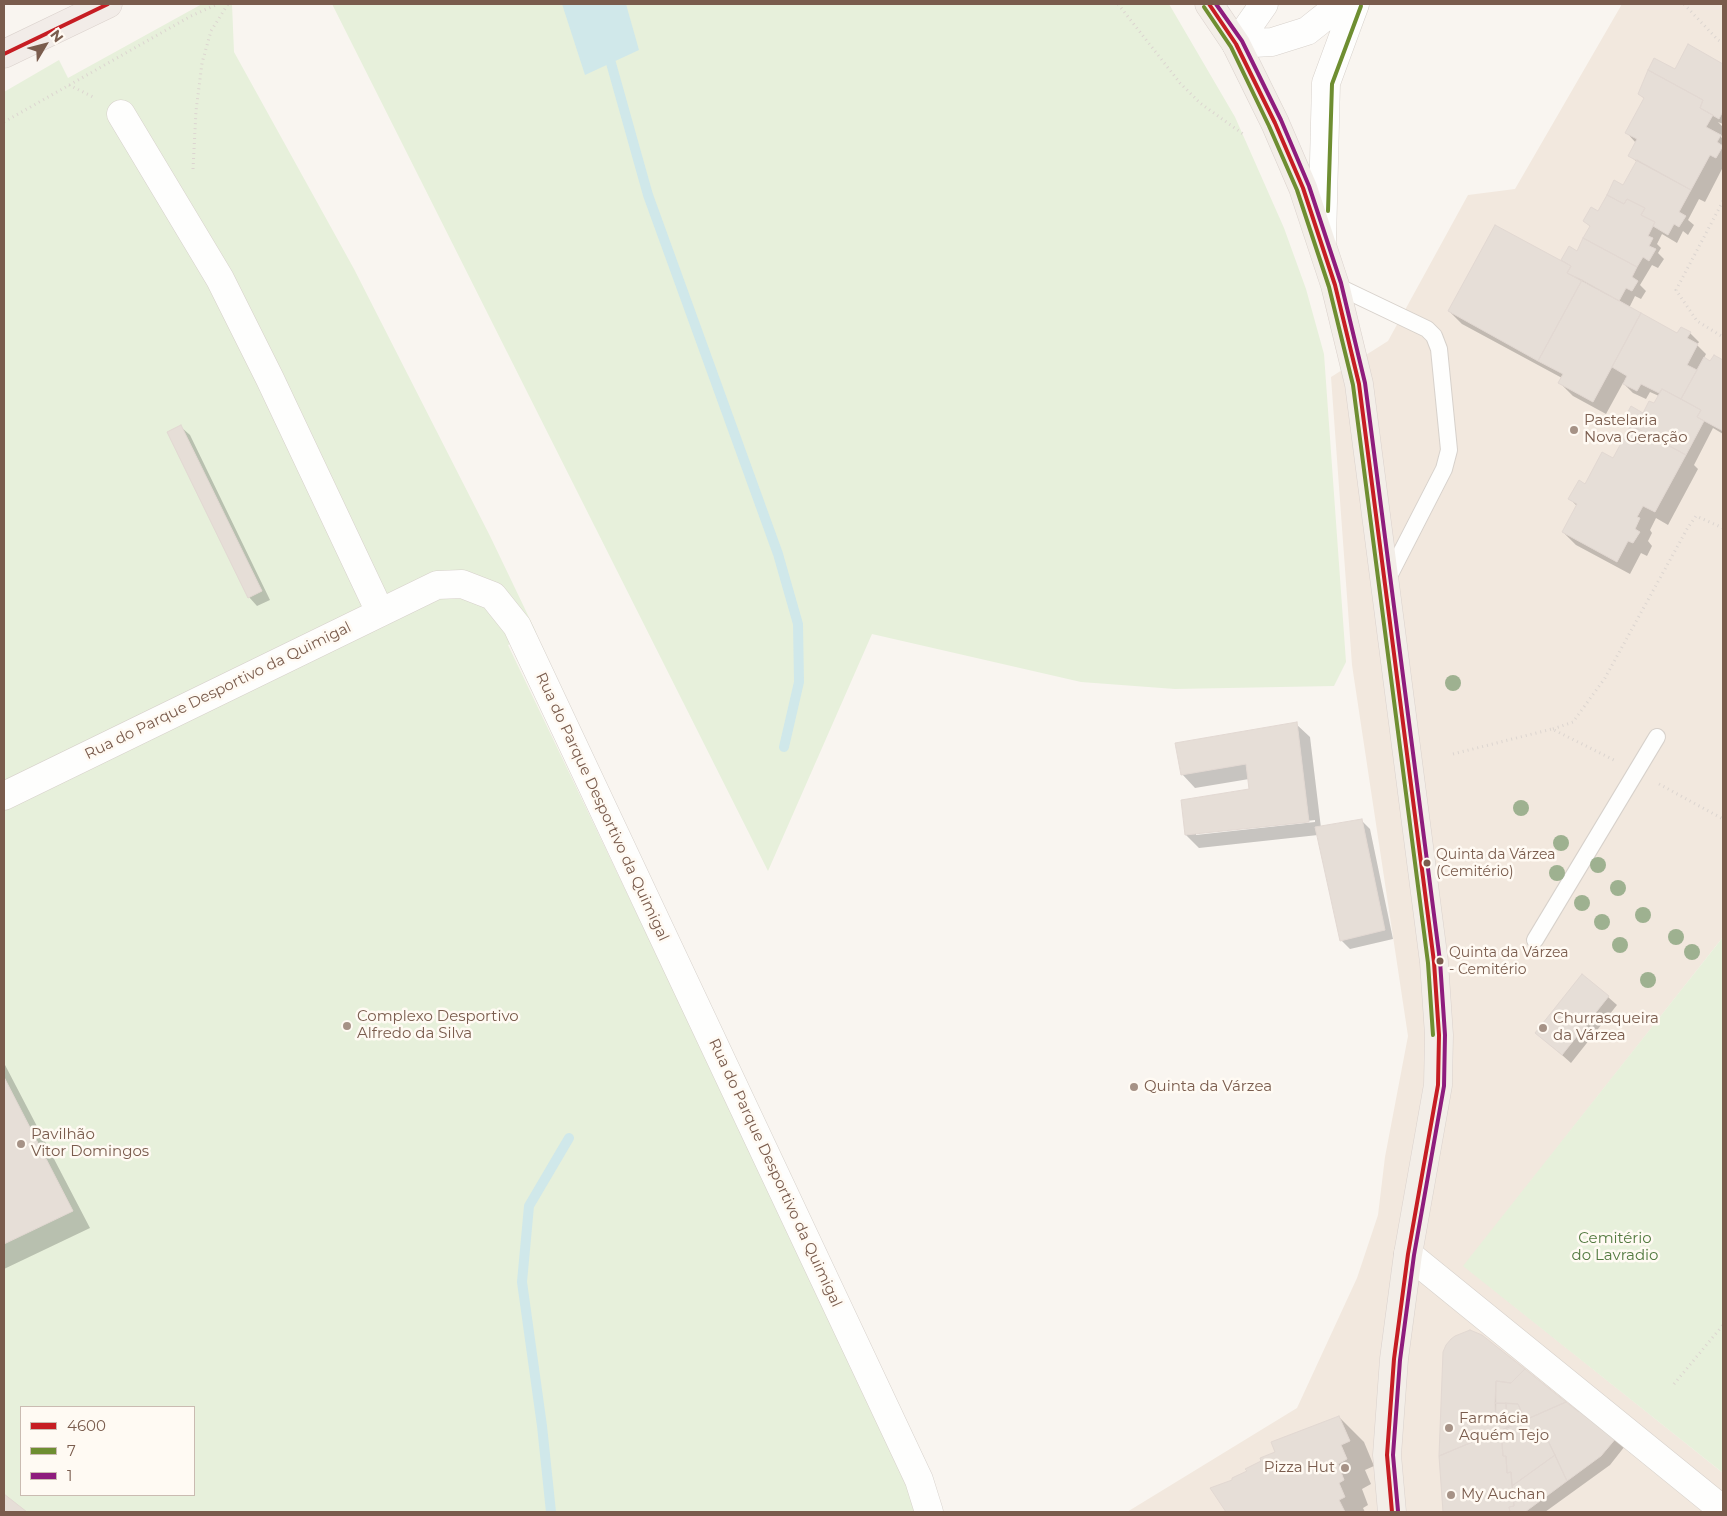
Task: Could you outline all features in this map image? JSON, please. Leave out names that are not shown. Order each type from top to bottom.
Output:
[{"type":"highway","points":[[4,54],[108,4]]},
{"type":"main road","points":[[1209,4],[1236,44],[1275,123],[1300,180],[1335,285],[1359,384],[1434,962],[1440,1036],[1438,1085],[1408,1254],[1394,1359],[1387,1455],[1392,1512]]},
{"type":"street","points":[[1236,44],[1264,4]]},
{"type":"street","points":[[1236,44],[1272,42],[1307,31],[1341,4]]},
{"type":"street","points":[[1322,244],[1326,82],[1355,4]]},
{"type":"street","points":[[121,114],[220,279],[270,379],[380,612]]},
{"type":"street","name":"Rua do Parque Desportivo da Quimigal","points":[[4,796],[437,585],[462,584],[493,596],[517,626],[919,1480],[929,1512]]},
{"type":"street","points":[[1408,1254],[1723,1510]]},
{"type":"lane","points":[[1335,285],[1427,329],[1434,336],[1439,350],[1449,450],[1444,468],[1384,584]]},
{"type":"lane","points":[[1535,940],[1657,737]]},
{"type":"path","points":[[4,122],[184,20],[218,4]]},
{"type":"path","points":[[186,223],[192,184],[196,111],[202,63],[211,31],[228,4]]},
{"type":"path","points":[[1118,4],[1180,83],[1200,103],[1250,138]]},
{"type":"path","points":[[1684,4],[1723,43]]},
{"type":"path","points":[[1723,201],[1676,290],[1697,321],[1723,337]]},
{"type":"path","points":[[1453,754],[1573,722],[1605,678],[1696,516],[1723,528]]},
{"type":"path","points":[[1552,729],[1580,742],[1723,819]]},
{"type":"path","points":[[1674,1384],[1723,1325]]},
{"type":"shaded area","points":[[1622,4],[1723,4],[1723,937],[1464,1266],[1723,1473],[1723,1512],[1127,1512],[1297,1408],[1357,1278],[1378,1215],[1385,1157],[1408,1036],[1352,665],[1331,377],[1388,341],[1468,195],[1515,189]]},
{"type":"green space","name":"Complexo Desportivo Alfredo da Silva","points":[[202,4],[232,4],[234,52],[354,269],[490,536],[536,632],[508,645],[922,1512],[4,1512],[4,92],[59,60],[68,78]]},
{"type":"green space","points":[[332,4],[1169,4],[1235,117],[1284,228],[1306,289],[1324,354],[1346,662],[1334,686],[1175,689],[1081,682],[872,634],[768,871]]},
{"type":"green space","name":"Cemitério do Lavradio","points":[[1723,937],[1723,1473],[1463,1266]]},
{"type":"water","points":[[562,4],[626,4],[639,50],[585,75]]},
{"type":"building","points":[[1688,44],[1723,64],[1723,111],[1719,119],[1700,108],[1703,100],[1648,70],[1654,58],[1675,69]]},
{"type":"building","points":[[1648,70],[1703,100],[1700,108],[1713,115],[1706,127],[1721,135],[1717,142],[1723,146],[1716,158],[1710,155],[1691,190],[1628,156],[1637,139],[1625,133],[1644,98],[1638,94]]},
{"type":"building","points":[[1637,160],[1691,190],[1679,212],[1686,216],[1679,227],[1674,224],[1668,235],[1653,226],[1655,222],[1641,215],[1645,208],[1627,199],[1624,204],[1607,195],[1614,180],[1623,185]]},
{"type":"building","points":[[1607,195],[1624,204],[1627,199],[1645,208],[1641,215],[1655,222],[1648,236],[1653,238],[1649,246],[1656,249],[1649,261],[1643,257],[1637,267],[1583,238],[1590,226],[1583,221],[1591,207],[1598,211]]},
{"type":"building","points":[[1495,225],[1571,266],[1567,273],[1582,280],[1538,361],[1448,311]]},
{"type":"building","points":[[1583,238],[1637,267],[1632,277],[1638,281],[1632,291],[1626,288],[1619,301],[1567,273],[1571,266],[1561,260],[1569,246],[1577,251]]},
{"type":"building","points":[[1582,280],[1641,313],[1593,402],[1558,383],[1563,374],[1538,361]]},
{"type":"building","points":[[1641,313],[1677,333],[1681,327],[1691,332],[1687,338],[1698,344],[1687,365],[1697,370],[1681,399],[1662,389],[1659,393],[1641,384],[1637,391],[1623,384],[1627,376],[1612,367]]},
{"type":"building","points":[[1714,355],[1723,360],[1723,431],[1697,417],[1701,410],[1681,399],[1704,357],[1710,361]]},
{"type":"building","points":[[1662,389],[1701,410],[1697,417],[1704,421],[1686,455],[1623,421],[1631,406],[1643,413],[1649,401],[1654,403]]},
{"type":"building","points":[[181,425],[262,591],[248,598],[167,432]]},
{"type":"building","points":[[1631,425],[1686,455],[1655,512],[1643,506],[1637,517],[1640,518],[1635,529],[1640,532],[1633,543],[1628,541],[1617,562],[1562,532],[1577,504],[1568,499],[1579,480],[1585,484],[1602,452],[1613,458]]},
{"type":"building","points":[[1297,722],[1309,822],[1185,835],[1181,800],[1249,789],[1246,764],[1181,775],[1175,743]]},
{"type":"building","points":[[1362,819],[1385,930],[1340,941],[1315,827]]},
{"type":"building","points":[[1582,974],[1609,996],[1562,1055],[1535,1033]]},
{"type":"building","name":"Pavilhão Vitor Domingos","points":[[4,1077],[73,1211],[4,1244]]},
{"type":"building","points":[[1470,1330],[1482,1335],[1525,1369],[1511,1383],[1496,1381],[1496,1432],[1439,1456],[1443,1352],[1451,1339]]},
{"type":"building","points":[[1525,1369],[1566,1402],[1525,1420],[1518,1404],[1495,1403],[1496,1381],[1511,1383]]},
{"type":"building","points":[[1566,1402],[1579,1412],[1582,1409],[1617,1437],[1601,1456],[1567,1481],[1543,1430],[1531,1435],[1525,1420]]},
{"type":"building","points":[[1495,1403],[1506,1403],[1507,1428],[1496,1432]]},
{"type":"building","points":[[1506,1403],[1518,1404],[1525,1420],[1507,1428]]},
{"type":"building","points":[[1339,1416],[1350,1441],[1341,1445],[1347,1459],[1338,1464],[1344,1480],[1339,1483],[1345,1497],[1339,1500],[1345,1512],[1226,1512],[1210,1488],[1232,1480],[1232,1478],[1247,1471],[1245,1469],[1261,1461],[1260,1458],[1275,1452],[1271,1442]]},
{"type":"building","points":[[1525,1420],[1531,1435],[1543,1430],[1555,1455],[1512,1486],[1511,1472],[1507,1473],[1506,1456],[1503,1456],[1501,1430]]},
{"type":"building","points":[[1501,1430],[1503,1456],[1506,1456],[1507,1473],[1511,1472],[1514,1506],[1509,1507],[1510,1512],[1443,1512],[1439,1456]]},
{"type":"building","points":[[1555,1455],[1567,1481],[1525,1512],[1510,1512],[1509,1507],[1514,1506],[1512,1486]]},
{"type":"building","points":[[4,1494],[27,1512],[4,1512]]},
{"type":"waterway","points":[[611,63],[648,195],[778,554],[798,624],[799,682],[784,747]]},
{"type":"waterway","points":[[551,1512],[542,1426],[522,1282],[529,1206],[569,1138]]},
{"type":"transit line","name":"4600","points":[[4,54],[108,4]]},
{"type":"transit line","name":"4600","points":[[1209,4],[1236,44],[1275,123],[1303,188],[1335,285],[1359,384],[1434,962],[1439,1035],[1438,1085],[1408,1254],[1394,1359],[1387,1455],[1392,1512]]},
{"type":"transit line","name":"1","points":[[1216,4],[1242,41],[1281,120],[1309,186],[1341,283],[1365,383],[1440,961],[1445,1035],[1444,1086],[1414,1255],[1400,1360],[1393,1455],[1398,1511]]},
{"type":"transit line","name":"7","points":[[1328,211],[1332,84],[1361,6]]},
{"type":"transit line","name":"7","points":[[1204,7],[1231,47],[1297,190],[1329,287],[1353,385],[1428,963],[1433,1035]]},
{"type":"place","name":"Pastelaria Nova Geração","points":[[1574,430]]},
{"type":"place","name":"Quinta da Várzea (Cemitério)","points":[[1427,863]]},
{"type":"place","name":"Quinta da Várzea - Cemitério","points":[[1440,961]]},
{"type":"place","name":"Complexo Desportivo Alfredo da Silva","points":[[347,1026]]},
{"type":"place","name":"Churrasqueira da Várzea","points":[[1543,1028]]},
{"type":"place","name":"Quinta da Várzea","points":[[1134,1087]]},
{"type":"place","name":"Pavilhão Vitor Domingos","points":[[21,1144]]},
{"type":"place","name":"Farmácia Aquém Tejo","points":[[1449,1428]]},
{"type":"place","name":"Pizza Hut","points":[[1345,1468]]},
{"type":"place","name":"My Auchan","points":[[1451,1495]]}]
